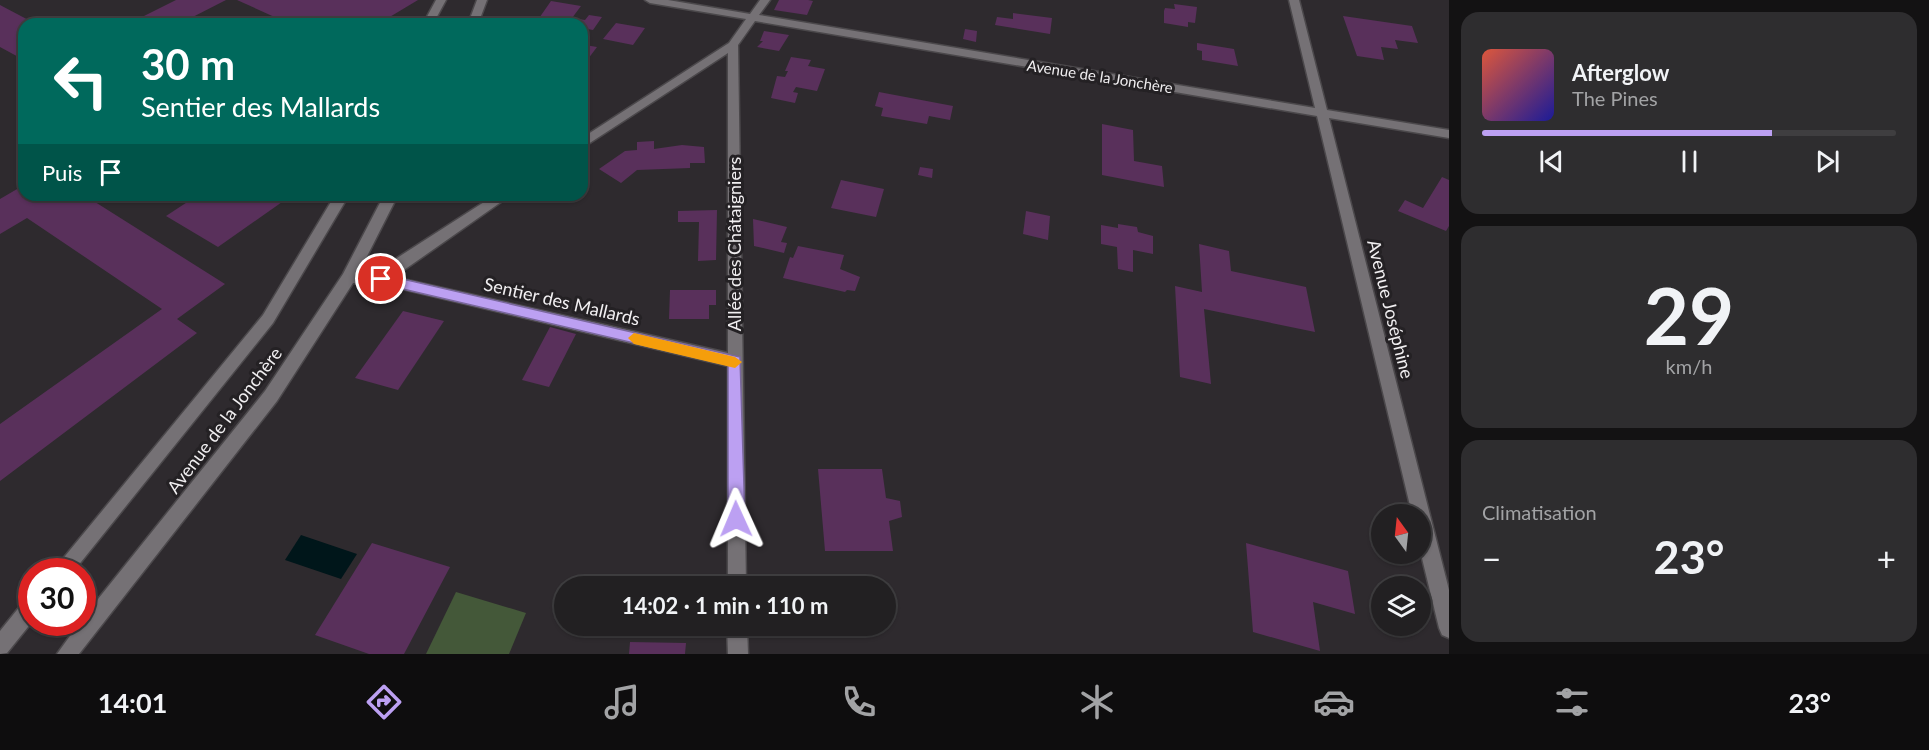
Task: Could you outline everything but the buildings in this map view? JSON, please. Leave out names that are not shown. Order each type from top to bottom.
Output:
[{"type":"street","points":[[431,18],[441,0]]},
{"type":"street","points":[[474,18],[482,0]]},
{"type":"street","name":"Avenue de la Jonchère","points":[[650,0],[1449,134]]},
{"type":"street","points":[[588,140],[734,45],[751,17],[765,0]]},
{"type":"street","name":"Avenue Joséphine","points":[[1294,0],[1449,628]]},
{"type":"street","name":"Allée des Châtaigniers","points":[[734,45],[737,576]]},
{"type":"street","points":[[72,558],[268,319],[338,201]]},
{"type":"street","name":"Avenue de la Jonchère","points":[[68,654],[271,396],[349,277],[388,201]]},
{"type":"street","points":[[381,279],[402,262],[495,201]]},
{"type":"street","name":"Sentier des Mallards","points":[[349,277],[381,279],[735,361]]},
{"type":"street","points":[[0,646],[18,625]]},
{"type":"street","points":[[737,636],[738,654]]},
{"type":"green space","points":[[456,592],[526,613],[509,654],[426,654]]},
{"type":"shaded area","points":[[301,535],[357,554],[341,579],[285,560]]},
{"type":"slow traffic","points":[[634,338],[735,362]]},
{"type":"route","points":[[381,279],[735,361],[736,519]]}]
